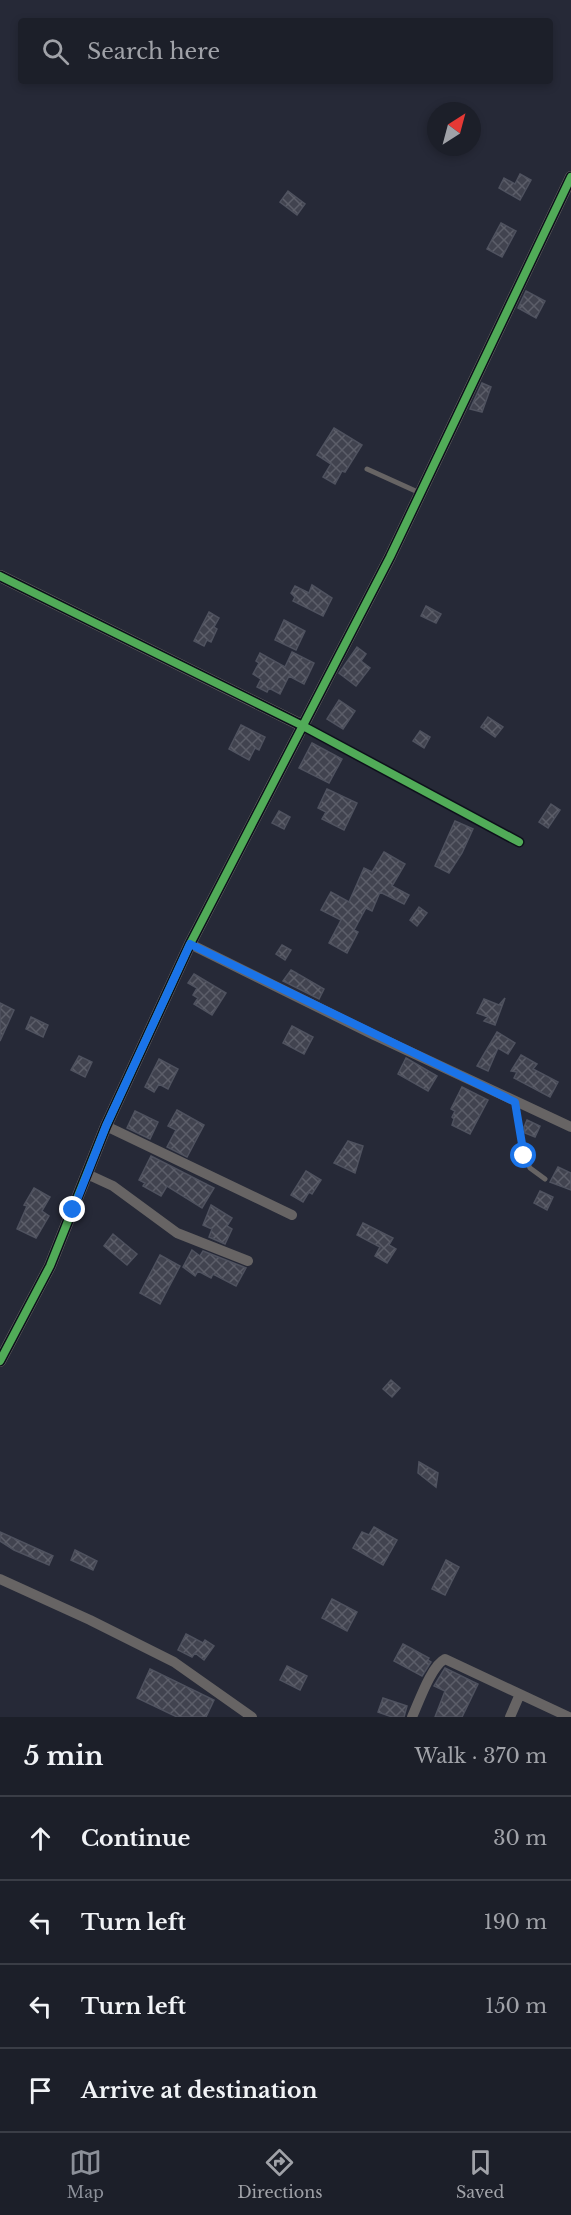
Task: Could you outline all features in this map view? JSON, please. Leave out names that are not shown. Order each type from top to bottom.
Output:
[{"type":"street","points":[[0,1361],[50,1266],[106,1126],[190,944],[385,568],[571,177]]},
{"type":"street","points":[[0,576],[303,726],[519,842]]},
{"type":"street","points":[[190,944],[571,1127]]},
{"type":"street","points":[[106,1126],[292,1215]]},
{"type":"street","points":[[87,1174],[113,1186],[177,1233],[248,1261]]},
{"type":"street","points":[[0,1579],[174,1662],[252,1717]]},
{"type":"street","points":[[412,1717],[438,1662],[445,1659],[569,1717]]},
{"type":"street","points":[[510,1717],[520,1694]]},
{"type":"lane","points":[[367,469],[420,493]]},
{"type":"lane","points":[[515,1102],[524,1156],[530,1167],[544,1179]]},
{"type":"building","points":[[520,174],[531,180],[520,200],[499,188],[504,178],[515,184]]},
{"type":"building","points":[[288,191],[305,204],[297,215],[280,202]]},
{"type":"building","points":[[501,223],[516,231],[502,257],[487,249]]},
{"type":"building","points":[[526,291],[545,301],[536,318],[518,308]]},
{"type":"building","points":[[482,383],[491,387],[482,412],[470,409]]},
{"type":"building","points":[[334,428],[362,445],[335,484],[323,477],[331,464],[317,455]]},
{"type":"building","points":[[312,585],[332,598],[323,616],[293,601],[295,597],[291,593],[295,586],[309,593]]},
{"type":"building","points":[[426,606],[441,614],[436,623],[421,616]]},
{"type":"building","points":[[209,612],[219,618],[214,627],[217,629],[211,642],[207,640],[204,646],[194,641]]},
{"type":"building","points":[[284,620],[305,631],[296,650],[275,640]]},
{"type":"building","points":[[357,647],[366,654],[361,661],[370,668],[356,686],[339,673]]},
{"type":"building","points":[[292,652],[314,663],[304,684],[289,676],[280,694],[269,688],[267,692],[257,687],[261,679],[253,674],[259,663],[256,661],[260,653],[285,667]]},
{"type":"building","points":[[339,700],[355,711],[343,729],[327,719]]},
{"type":"building","points":[[488,717],[503,727],[495,737],[481,727]]},
{"type":"building","points":[[241,725],[265,737],[259,750],[255,748],[249,760],[229,749]]},
{"type":"building","points":[[420,731],[430,737],[424,748],[413,741]]},
{"type":"building","points":[[312,743],[342,759],[329,783],[299,768]]},
{"type":"building","points":[[327,789],[357,803],[344,830],[322,819],[326,812],[318,808]]},
{"type":"building","points":[[551,804],[560,810],[548,828],[539,822]]},
{"type":"building","points":[[279,811],[290,817],[284,829],[272,823]]},
{"type":"building","points":[[455,821],[473,829],[462,853],[449,873],[435,866]]},
{"type":"building","points":[[384,852],[405,864],[392,886],[409,895],[404,904],[380,892],[372,911],[366,908],[354,930],[358,932],[347,953],[329,943],[341,920],[321,910],[331,892],[349,902],[364,868],[372,872]]},
{"type":"building","points":[[419,907],[427,913],[417,926],[410,920]]},
{"type":"building","points":[[282,945],[291,950],[285,960],[276,954]]},
{"type":"building","points":[[291,970],[324,989],[319,999],[283,981]]},
{"type":"building","points":[[194,974],[226,993],[212,1015],[194,1004],[198,998],[193,995],[197,988],[188,983]]},
{"type":"building","points":[[505,998],[495,1025],[484,1021],[488,1017],[477,1013],[484,999],[499,1005]]},
{"type":"building","points":[[0,1003],[14,1010],[0,1041]]},
{"type":"building","points":[[31,1017],[48,1025],[43,1037],[26,1029]]},
{"type":"building","points":[[292,1026],[313,1037],[304,1054],[283,1043]]},
{"type":"building","points":[[497,1032],[515,1043],[508,1054],[498,1048],[488,1071],[477,1066]]},
{"type":"building","points":[[521,1055],[537,1064],[533,1069],[558,1082],[550,1097],[514,1078],[517,1072],[511,1071]]},
{"type":"building","points":[[79,1056],[92,1062],[85,1077],[71,1070]]},
{"type":"building","points":[[406,1058],[437,1076],[428,1091],[398,1074]]},
{"type":"building","points":[[159,1059],[178,1069],[168,1089],[159,1084],[154,1092],[145,1087]]},
{"type":"building","points":[[462,1087],[488,1100],[470,1134],[452,1125],[455,1111],[451,1109]]},
{"type":"building","points":[[177,1110],[204,1125],[187,1157],[167,1147],[176,1130],[168,1126]]},
{"type":"building","points":[[135,1111],[158,1122],[150,1139],[127,1128]]},
{"type":"building","points":[[527,1120],[540,1126],[535,1137],[525,1133],[524,1127]]},
{"type":"building","points":[[348,1141],[363,1146],[355,1173],[334,1163]]},
{"type":"building","points":[[151,1156],[214,1188],[202,1208],[167,1186],[161,1196],[143,1186],[145,1183],[139,1180]]},
{"type":"building","points":[[558,1167],[571,1173],[571,1190],[550,1182]]},
{"type":"building","points":[[306,1171],[321,1180],[312,1194],[309,1192],[303,1202],[291,1195]]},
{"type":"building","points":[[34,1188],[50,1197],[42,1211],[49,1216],[36,1238],[17,1229],[27,1206],[24,1205]]},
{"type":"building","points":[[540,1191],[553,1197],[547,1210],[534,1203]]},
{"type":"building","points":[[211,1205],[232,1218],[227,1226],[232,1229],[225,1244],[209,1237],[212,1229],[203,1225]]},
{"type":"building","points":[[363,1223],[393,1238],[389,1245],[396,1249],[387,1263],[375,1256],[380,1247],[357,1235]]},
{"type":"building","points":[[113,1234],[137,1254],[127,1265],[104,1246]]},
{"type":"building","points":[[192,1250],[200,1256],[203,1251],[246,1268],[236,1286],[213,1274],[211,1278],[198,1271],[195,1276],[183,1267]]},
{"type":"building","points":[[160,1255],[180,1266],[160,1304],[140,1293]]},
{"type":"building","points":[[391,1380],[400,1388],[392,1397],[383,1389]]},
{"type":"building","points":[[419,1462],[438,1473],[436,1487],[418,1473]]},
{"type":"building","points":[[374,1527],[397,1540],[383,1565],[353,1548],[362,1532],[369,1535]]},
{"type":"building","points":[[0,1532],[53,1556],[49,1565],[14,1550],[0,1541]]},
{"type":"building","points":[[75,1550],[97,1561],[93,1570],[71,1560]]},
{"type":"building","points":[[446,1560],[459,1567],[445,1595],[432,1589]]},
{"type":"building","points":[[332,1599],[357,1612],[347,1631],[322,1618]]},
{"type":"building","points":[[186,1634],[203,1643],[205,1640],[214,1646],[204,1660],[195,1653],[192,1657],[178,1650]]},
{"type":"building","points":[[403,1644],[429,1658],[431,1662],[422,1676],[394,1661]]},
{"type":"building","points":[[287,1666],[307,1676],[300,1690],[280,1680]]},
{"type":"building","points":[[445,1668],[478,1684],[462,1717],[435,1717],[445,1691],[434,1686]]},
{"type":"building","points":[[150,1669],[214,1700],[206,1717],[177,1717],[137,1698]]},
{"type":"building","points":[[383,1698],[407,1706],[404,1717],[392,1717],[378,1712]]},
{"type":"cycle path","points":[[0,1361],[50,1266],[106,1126],[190,944],[390,557],[571,177]]},
{"type":"cycle path","points":[[0,576],[303,726],[519,842]]},
{"type":"route","points":[[73,1210],[106,1126],[190,944],[515,1102],[524,1156]]}]
